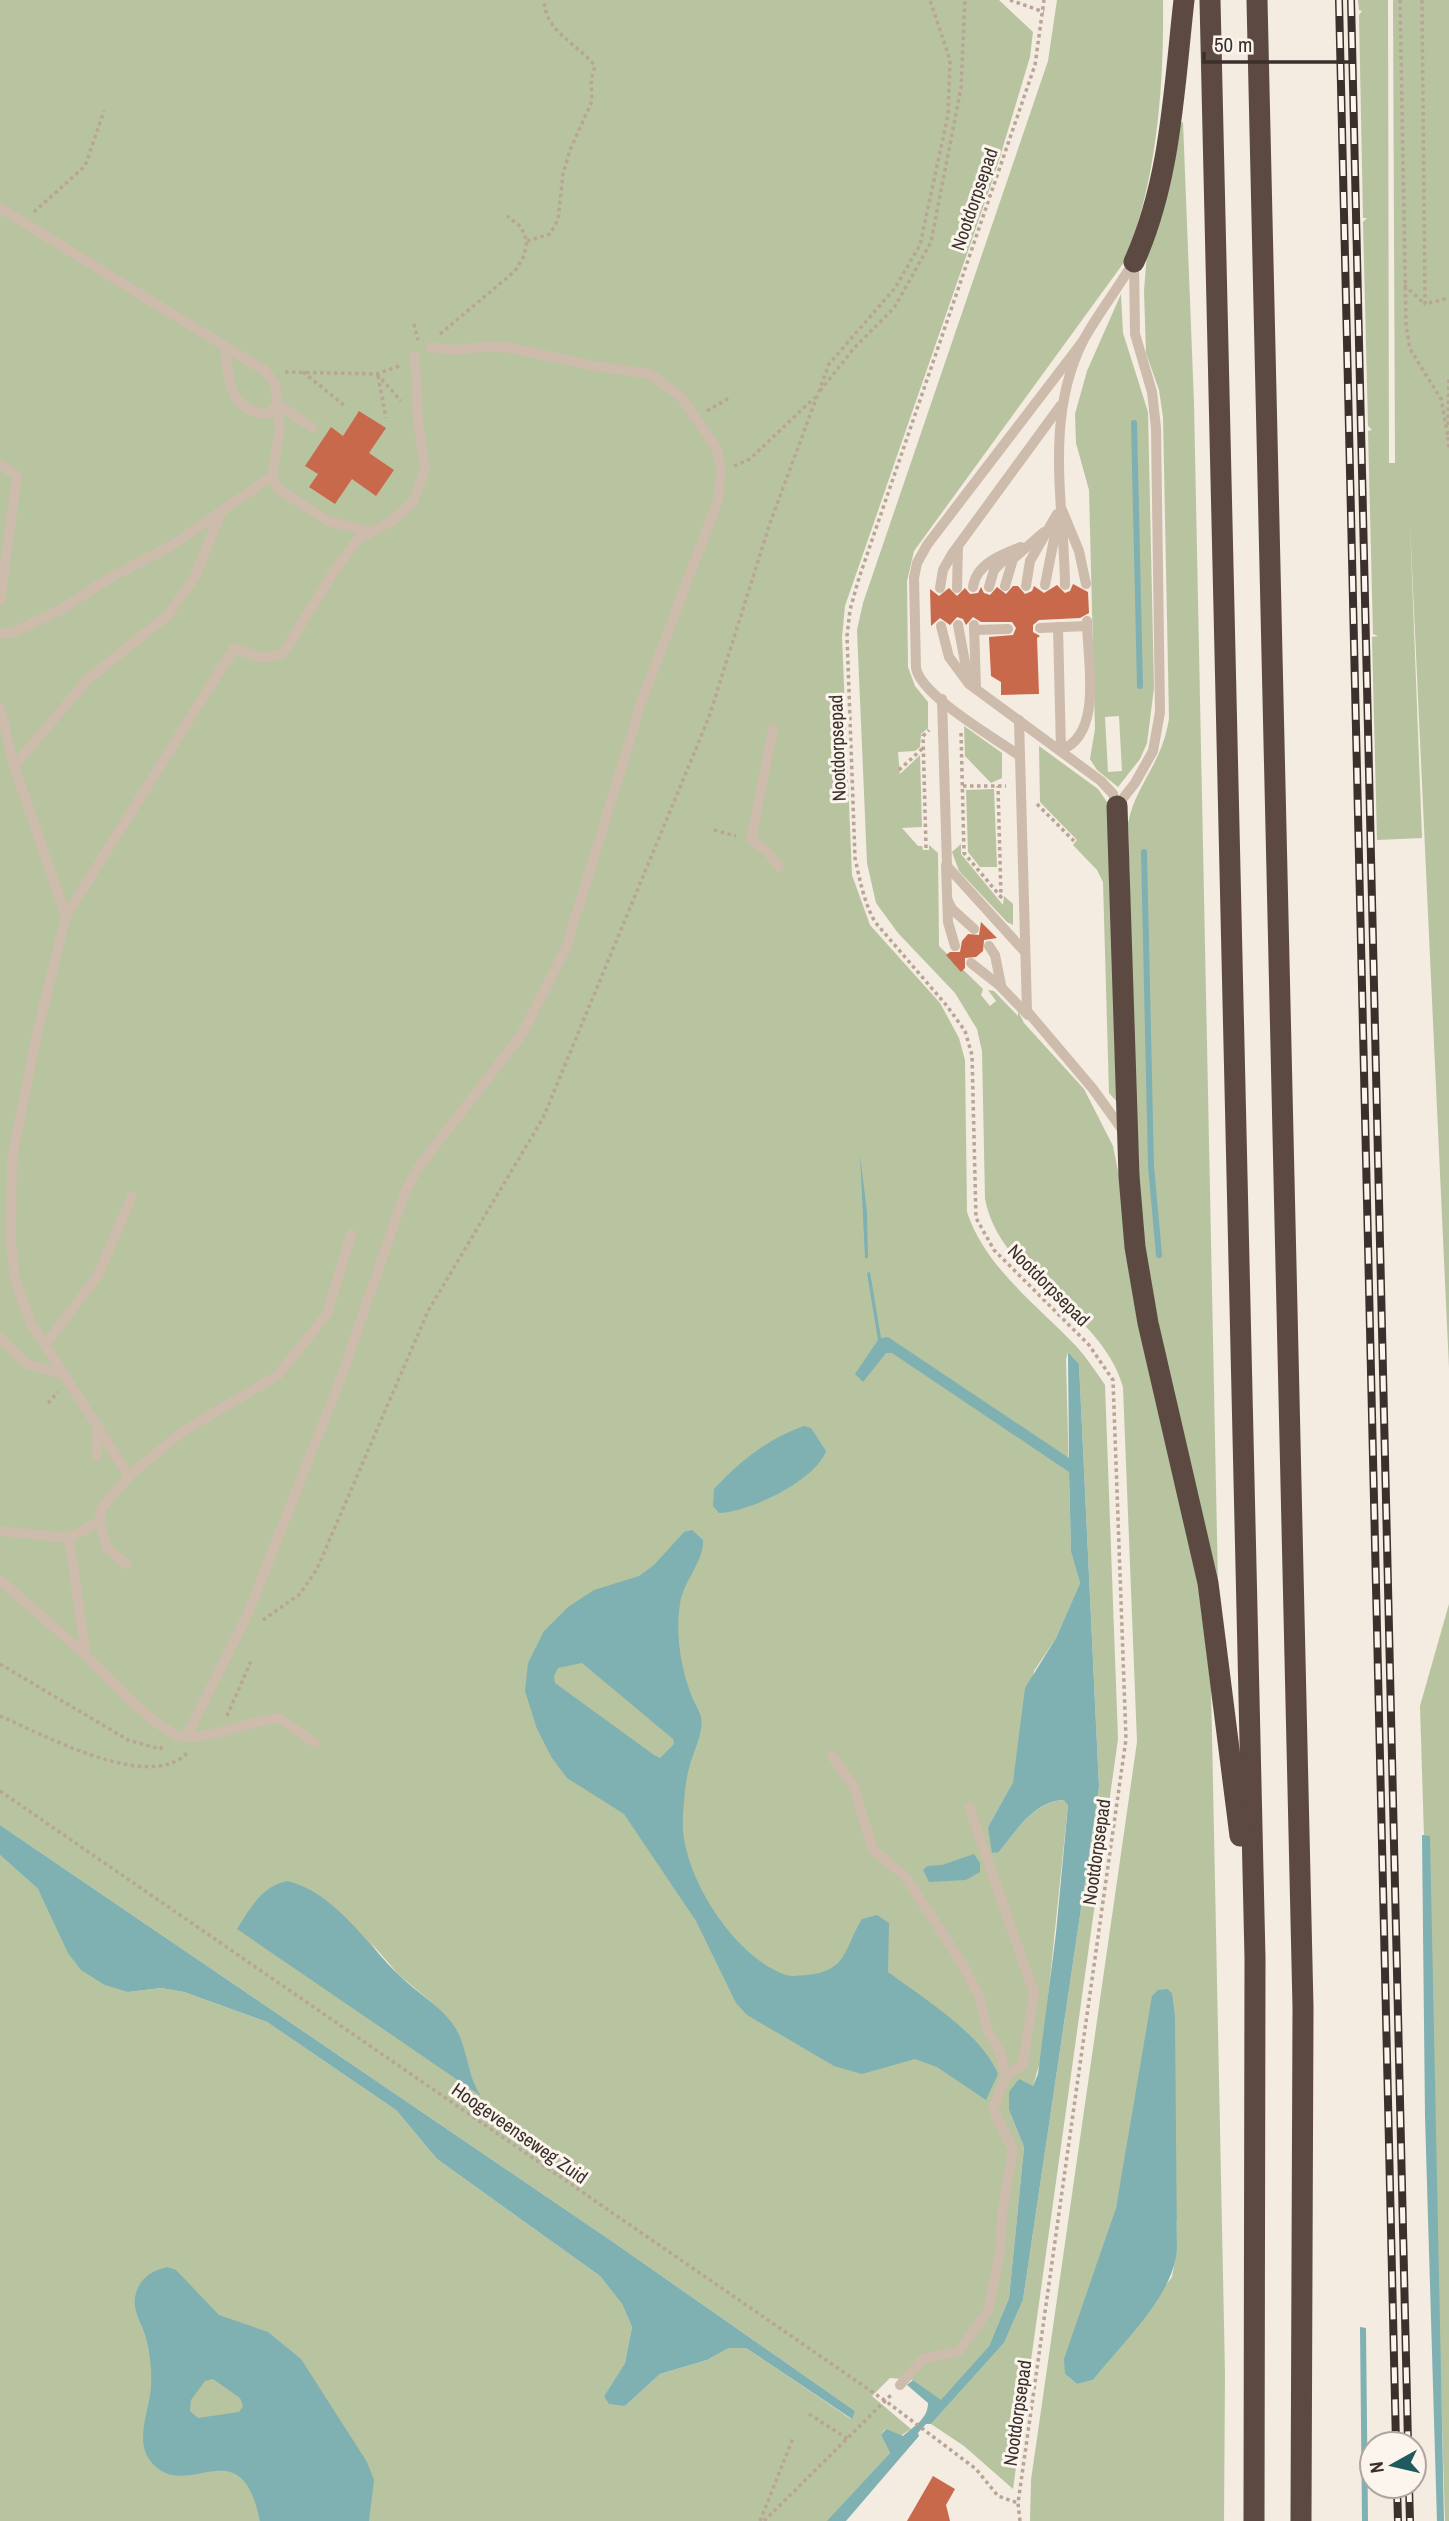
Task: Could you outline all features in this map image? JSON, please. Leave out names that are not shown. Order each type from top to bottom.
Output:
[{"type":"highway","points":[[1134,262],[1149,223],[1165,160],[1184,0]]},
{"type":"highway","points":[[1210,0],[1255,1958],[1254,2521]]},
{"type":"highway","points":[[1257,0],[1303,2007],[1301,2521]]},
{"type":"highway","points":[[1117,806],[1127,1138],[1140,1279],[1210,1596],[1255,1958]]},
{"type":"lane","points":[[0,208],[265,371],[275,383],[280,428],[272,476],[278,489],[328,521],[371,532]]},
{"type":"lane","points":[[1020,756],[922,683],[916,671],[914,583],[917,563],[930,540],[1083,341],[1134,262]]},
{"type":"lane","points":[[941,626],[949,657],[963,677],[1107,787],[1117,806],[1135,783],[1153,751],[1161,696],[1156,428],[1152,392],[1135,334],[1134,262]]},
{"type":"lane","points":[[1065,585],[1058,443],[1063,403],[1083,341]]},
{"type":"lane","points":[[223,345],[229,380],[239,405],[252,413],[269,414],[277,404]]},
{"type":"lane","points":[[186,1737],[246,1618],[341,1378],[405,1192],[418,1168],[522,1034],[566,948],[642,700],[718,500],[721,471],[717,449],[681,397],[650,374],[594,366],[511,348],[486,346],[457,350],[430,347]]},
{"type":"lane","points":[[129,1476],[32,1323],[15,1280],[5,1240],[12,1158],[37,1032],[66,916],[234,648],[261,658],[283,654],[332,574],[358,539],[392,521],[413,502],[425,469],[418,420],[415,356]]},
{"type":"lane","points":[[940,588],[946,564],[961,541],[1063,403]]},
{"type":"lane","points":[[277,404],[312,427]]},
{"type":"lane","points":[[0,464],[17,476],[0,601]]},
{"type":"lane","points":[[0,634],[14,632],[60,610],[220,513],[272,476]]},
{"type":"lane","points":[[1026,586],[1030,561],[1052,526],[1059,497]]},
{"type":"lane","points":[[1059,497],[1079,551],[1086,584]]},
{"type":"lane","points":[[1045,585],[1059,497]]},
{"type":"lane","points":[[14,766],[88,679],[168,615],[194,578],[220,513]]},
{"type":"lane","points":[[989,587],[998,565],[1052,526]]},
{"type":"lane","points":[[957,588],[957,557],[961,541]]},
{"type":"lane","points":[[1006,586],[1009,567],[1024,546]]},
{"type":"lane","points":[[973,587],[977,575],[987,564],[1024,546]]},
{"type":"lane","points":[[1087,624],[1088,719],[1080,737],[1061,750],[1054,626],[1087,624]]},
{"type":"lane","points":[[958,625],[965,669],[976,689]]},
{"type":"lane","points":[[976,689],[974,627],[1007,627]]},
{"type":"lane","points":[[942,699],[949,933],[955,946]]},
{"type":"lane","points":[[0,708],[14,766],[66,916]]},
{"type":"lane","points":[[1019,720],[1027,1008],[1036,1024]]},
{"type":"lane","points":[[773,729],[751,840],[767,851],[779,867]]},
{"type":"lane","points":[[945,852],[953,875],[1025,952]]},
{"type":"lane","points":[[947,891],[950,906],[974,929]]},
{"type":"lane","points":[[989,946],[995,956],[1002,987]]},
{"type":"lane","points":[[971,963],[1002,987],[1036,1024],[1093,1089],[1127,1138]]},
{"type":"lane","points":[[46,1344],[98,1275],[132,1196]]},
{"type":"lane","points":[[127,1565],[107,1548],[99,1522],[103,1507],[129,1476],[183,1431],[277,1376],[327,1314],[351,1234]]},
{"type":"lane","points":[[0,1338],[27,1364],[65,1375]]},
{"type":"lane","points":[[97,1424],[97,1456]]},
{"type":"lane","points":[[0,1531],[69,1538],[99,1522]]},
{"type":"lane","points":[[69,1538],[86,1656]]},
{"type":"lane","points":[[0,1580],[142,1710],[174,1735],[186,1737],[220,1731],[251,1721],[279,1718],[315,1743]]},
{"type":"lane","points":[[0,1592],[16,1594]]},
{"type":"lane","points":[[832,1756],[854,1787],[873,1850],[905,1876],[963,1965],[980,1998],[987,2029],[1000,2052],[1006,2076]]},
{"type":"lane","points":[[900,2385],[923,2359],[959,2351],[988,2311],[1013,2150],[993,2109],[1006,2076],[1023,2064],[1034,1993],[969,1807]]},
{"type":"path","points":[[527,241],[550,234],[558,220],[563,174],[592,100],[591,80],[595,66],[559,34],[545,15],[544,0]]},
{"type":"path","points":[[258,1623],[300,1594],[317,1569],[428,1311],[543,1118],[709,717],[770,523],[829,364],[895,288],[920,245],[948,115],[950,74],[950,60],[930,0]]},
{"type":"path","points":[[721,471],[750,459],[816,396],[855,348],[894,308],[931,242],[961,88],[965,0]]},
{"type":"path","points":[[1010,0],[1044,12]]},
{"type":"path","name":"Nootdorpsepad","points":[[1020,2521],[1018,2503],[1126,1739],[1113,1380],[1089,1345],[994,1250],[976,1218],[972,1055],[965,1031],[875,922],[865,905],[859,878],[855,859],[848,636],[850,610],[859,578],[1035,65],[1044,0]]},
{"type":"path","points":[[1400,0],[1404,285],[1410,349],[1441,399],[1448,436]]},
{"type":"path","points":[[1422,0],[1426,304]]},
{"type":"path","points":[[23,221],[57,194],[85,166],[104,111]]},
{"type":"path","points":[[430,347],[441,333],[515,271],[524,256],[527,241],[521,227],[507,216]]},
{"type":"path","points":[[1404,285],[1426,304]]},
{"type":"path","points":[[1426,304],[1449,298]]},
{"type":"path","points":[[265,371],[377,373],[397,368],[415,356]]},
{"type":"path","points":[[303,372],[345,406]]},
{"type":"path","points":[[377,373],[386,418]]},
{"type":"path","points":[[377,373],[418,420]]},
{"type":"path","points":[[1449,379],[1449,449]]},
{"type":"path","points":[[696,417],[729,398]]},
{"type":"path","points":[[961,713],[964,853],[1001,897],[998,786]]},
{"type":"path","points":[[899,770],[923,748]]},
{"type":"path","points":[[715,830],[751,840]]},
{"type":"path","points":[[220,1731],[251,1661]]},
{"type":"path","points":[[0,1664],[128,1740],[160,1749],[174,1735]]},
{"type":"path","points":[[0,1716],[126,1765],[162,1768],[182,1758],[204,1734]]},
{"type":"path","name":"Hoogeveenseweg Zuid","points":[[0,1791],[887,2402],[976,2469],[998,2496],[1018,2503]]},
{"type":"path","points":[[762,2521],[887,2402]]},
{"type":"path","points":[[809,2414],[848,2439]]},
{"type":"path","points":[[762,2521],[793,2438]]},
{"type":"green space","points":[[0,0],[999,0],[1033,32],[1030,57],[996,170],[845,606],[842,637],[852,875],[870,925],[940,1003],[959,1038],[965,1060],[967,1212],[975,1232],[999,1268],[1076,1346],[1105,1385],[1118,1739],[1013,2489],[964,2446],[931,2424],[1004,2343],[1023,2300],[1099,1787],[1079,1364],[1068,1352],[1066,1359],[1071,1552],[1080,1583],[1056,1638],[1034,1671],[1013,1782],[988,1827],[999,1852],[1035,1811],[1065,1800],[1068,1805],[1042,2055],[1033,2086],[1009,2110],[1024,2147],[1009,2298],[989,2346],[941,2401],[913,2380],[890,2378],[872,2396],[911,2429],[899,2437],[885,2429],[881,2435],[890,2453],[828,2521],[0,2521],[0,1855],[38,1889],[53,1916],[128,1992],[161,1988],[184,1992],[267,2022],[396,2110],[437,2159],[600,2276],[622,2304],[632,2327],[625,2363],[604,2396],[625,2406],[660,2374],[707,2360],[729,2348],[746,2348],[851,2419],[855,2411],[613,2242],[0,1825]],"holes":[[[371,1943],[399,1975],[436,2006],[467,2064],[477,2093]]]},
{"type":"green space","points":[[1057,0],[1163,0],[1162,66],[1156,132],[1145,198],[1125,261],[914,551],[907,581],[908,667],[915,686],[928,702],[928,728],[921,734],[920,747],[915,751],[898,752],[900,774],[920,755],[922,827],[902,828],[923,850],[929,850],[929,845],[938,853],[939,946],[983,989],[981,995],[990,1006],[996,1001],[988,990],[994,991],[1018,1016],[1018,1011],[1024,1023],[1084,1089],[1113,1146],[1194,1550],[1211,1686],[1225,2374],[1224,2521],[1030,2521],[1031,2480],[1137,1742],[1123,1387],[1111,1360],[1094,1336],[1010,1252],[995,1227],[985,1199],[982,1051],[977,1029],[955,993],[898,933],[876,903],[867,863],[857,630],[863,603],[1048,61]],"holes":[[[1124,2168],[1177,2222],[1177,2249],[1172,2277],[1093,2380],[1077,2384],[1065,2374],[1116,2208]]]},
{"type":"green space","points":[[1358,0],[1388,0],[1389,463],[1395,463],[1393,0],[1449,0],[1449,1368],[1410,524],[1422,838],[1377,840],[1372,637],[1378,636],[1373,634],[1368,431],[1372,430],[1368,426],[1363,222],[1367,218],[1363,218],[1359,15],[1362,11],[1359,10]]},
{"type":"green space","points":[[1183,122],[1194,403],[1218,1586],[1174,1403],[1139,1224],[1128,823],[1137,797],[1161,749],[1169,719],[1163,417],[1159,390],[1146,353],[1144,291],[1147,252],[1180,123]]},
{"type":"green space","points":[[1121,294],[1123,333],[1148,412],[1154,688],[1147,743],[1140,759],[1118,787],[1097,770],[1090,759],[1095,729],[1089,490],[1076,443],[1075,414],[1087,371]],"holes":[[[1119,716],[1122,771],[1108,772],[1105,717]]]},
{"type":"green space","points":[[964,726],[1002,753],[1002,778],[991,783],[965,756]]},
{"type":"green space","points":[[1039,746],[1098,789],[1109,805],[1119,1104],[1109,1093],[1103,882],[1097,870],[1073,845],[1077,840],[1040,802]]},
{"type":"green space","points":[[994,789],[997,867],[980,867],[968,852],[966,790]]},
{"type":"green space","points":[[961,844],[961,854],[1003,905],[1004,896],[1013,904],[1013,925],[1007,922],[959,871],[952,852]]},
{"type":"green space","points":[[1449,1604],[1449,2521],[1445,2521],[1420,1706]]},
{"type":"water","points":[[860,1155],[867,1212],[868,1258],[865,1258]]},
{"type":"water","points":[[870,1272],[881,1338],[888,1337],[1069,1458],[1068,1352],[1079,1364],[1099,1787],[1023,2300],[1004,2343],[931,2424],[926,2424],[918,2433],[919,2436],[846,2521],[827,2521],[890,2453],[881,2435],[886,2429],[903,2436],[926,2414],[928,2403],[907,2385],[913,2380],[941,2400],[989,2346],[1009,2298],[1024,2147],[1009,2110],[1009,2092],[1019,2079],[1033,2086],[1038,2074],[1056,1933],[1068,1805],[1064,1800],[1053,1802],[1035,1811],[999,1852],[992,1853],[988,1827],[1013,1782],[1025,1688],[1056,1638],[1080,1583],[1071,1552],[1069,1472],[892,1353],[886,1353],[863,1382],[855,1374],[878,1340],[867,1273]]},
{"type":"water","points":[[804,1426],[811,1428],[826,1451],[809,1473],[795,1484],[763,1501],[719,1513],[713,1506],[714,1489],[744,1460],[766,1444]]},
{"type":"water","points":[[692,1530],[703,1540],[700,1556],[682,1596],[678,1627],[685,1675],[702,1723],[688,1774],[683,1815],[684,1837],[699,1885],[729,1931],[747,1950],[766,1965],[789,1976],[820,1973],[838,1963],[862,1919],[877,1915],[889,1923],[888,1972],[950,2018],[990,2059],[998,2074],[986,2100],[937,2067],[915,2059],[862,2074],[834,2066],[747,2015],[736,2003],[696,1921],[624,1814],[567,1778],[552,1758],[537,1729],[525,1691],[528,1663],[544,1631],[568,1607],[594,1590],[639,1576],[654,1565],[684,1532]],"holes":[[[582,1663],[673,1739],[674,1744],[660,1758],[654,1755],[555,1683],[554,1676],[558,1668]]]},
{"type":"water","points":[[0,1825],[613,2242],[855,2411],[852,2419],[746,2348],[729,2348],[707,2360],[660,2374],[625,2406],[609,2404],[604,2396],[625,2363],[632,2327],[622,2304],[600,2276],[437,2159],[396,2110],[267,2022],[184,1992],[161,1988],[128,1992],[105,1985],[81,1970],[68,1953],[38,1889],[0,1855]]},
{"type":"water","points":[[1422,1835],[1430,1836],[1444,2521],[1437,2521],[1425,2116]]},
{"type":"water","points":[[974,1854],[980,1863],[980,1872],[966,1880],[929,1882],[923,1870],[927,1866],[942,1865]]},
{"type":"water","points":[[287,1881],[304,1887],[335,1907],[400,1976],[446,2016],[461,2040],[472,2078],[481,2096],[237,1929],[263,1893]]},
{"type":"water","points":[[1167,1989],[1172,1993],[1175,2016],[1177,2249],[1174,2266],[1158,2299],[1135,2331],[1093,2380],[1077,2384],[1065,2374],[1064,2359],[1116,2208],[1152,1996],[1158,1990]]},
{"type":"water","points":[[167,2267],[176,2270],[219,2315],[268,2332],[301,2359],[367,2462],[374,2480],[369,2521],[260,2521],[251,2493],[240,2477],[227,2471],[182,2476],[166,2473],[152,2463],[146,2455],[143,2436],[151,2386],[150,2362],[135,2299],[138,2287],[144,2279]],"holes":[[[213,2379],[240,2398],[243,2406],[239,2412],[198,2418],[190,2411],[191,2400],[205,2381]]]},
{"type":"water","points":[[1360,2327],[1366,2328],[1367,2430],[1361,2430]]},
{"type":"water","points":[[1362,2500],[1368,2500],[1368,2521],[1362,2521]]},
{"type":"building","points":[[359,411],[386,428],[369,453],[394,470],[376,496],[352,479],[335,504],[309,487],[318,474],[305,466],[331,427],[343,436]]},
{"type":"building","points":[[1073,584],[1088,592],[1089,613],[1080,618],[1039,620],[1033,625],[1033,632],[1040,636],[1037,638],[1039,694],[1001,695],[1001,682],[991,676],[989,637],[1013,635],[1016,628],[1012,622],[981,622],[973,617],[966,625],[963,619],[957,617],[950,625],[940,618],[931,626],[930,589],[939,596],[949,588],[957,596],[965,588],[970,594],[978,593],[981,587],[984,593],[990,595],[997,587],[1006,594],[1013,586],[1018,586],[1025,594],[1032,591],[1034,586],[1044,593],[1057,585],[1065,593],[1070,591]]},
{"type":"building","points":[[981,922],[997,938],[984,940],[983,951],[976,957],[965,958],[965,968],[961,972],[946,955],[960,952],[962,941],[968,934],[979,935]]},
{"type":"building","points":[[933,2476],[955,2489],[946,2505],[950,2521],[907,2521]]},
{"type":"waterway","points":[[1134,423],[1140,686]]},
{"type":"waterway","points":[[1144,852],[1151,1166],[1159,1255]]},
{"type":"railway","points":[[1339,0],[1396,2430]]},
{"type":"railway","points":[[1351,0],[1408,2430]]},
{"type":"railway","points":[[1397,2500],[1398,2521]]},
{"type":"railway","points":[[1409,2500],[1410,2521]]}]
